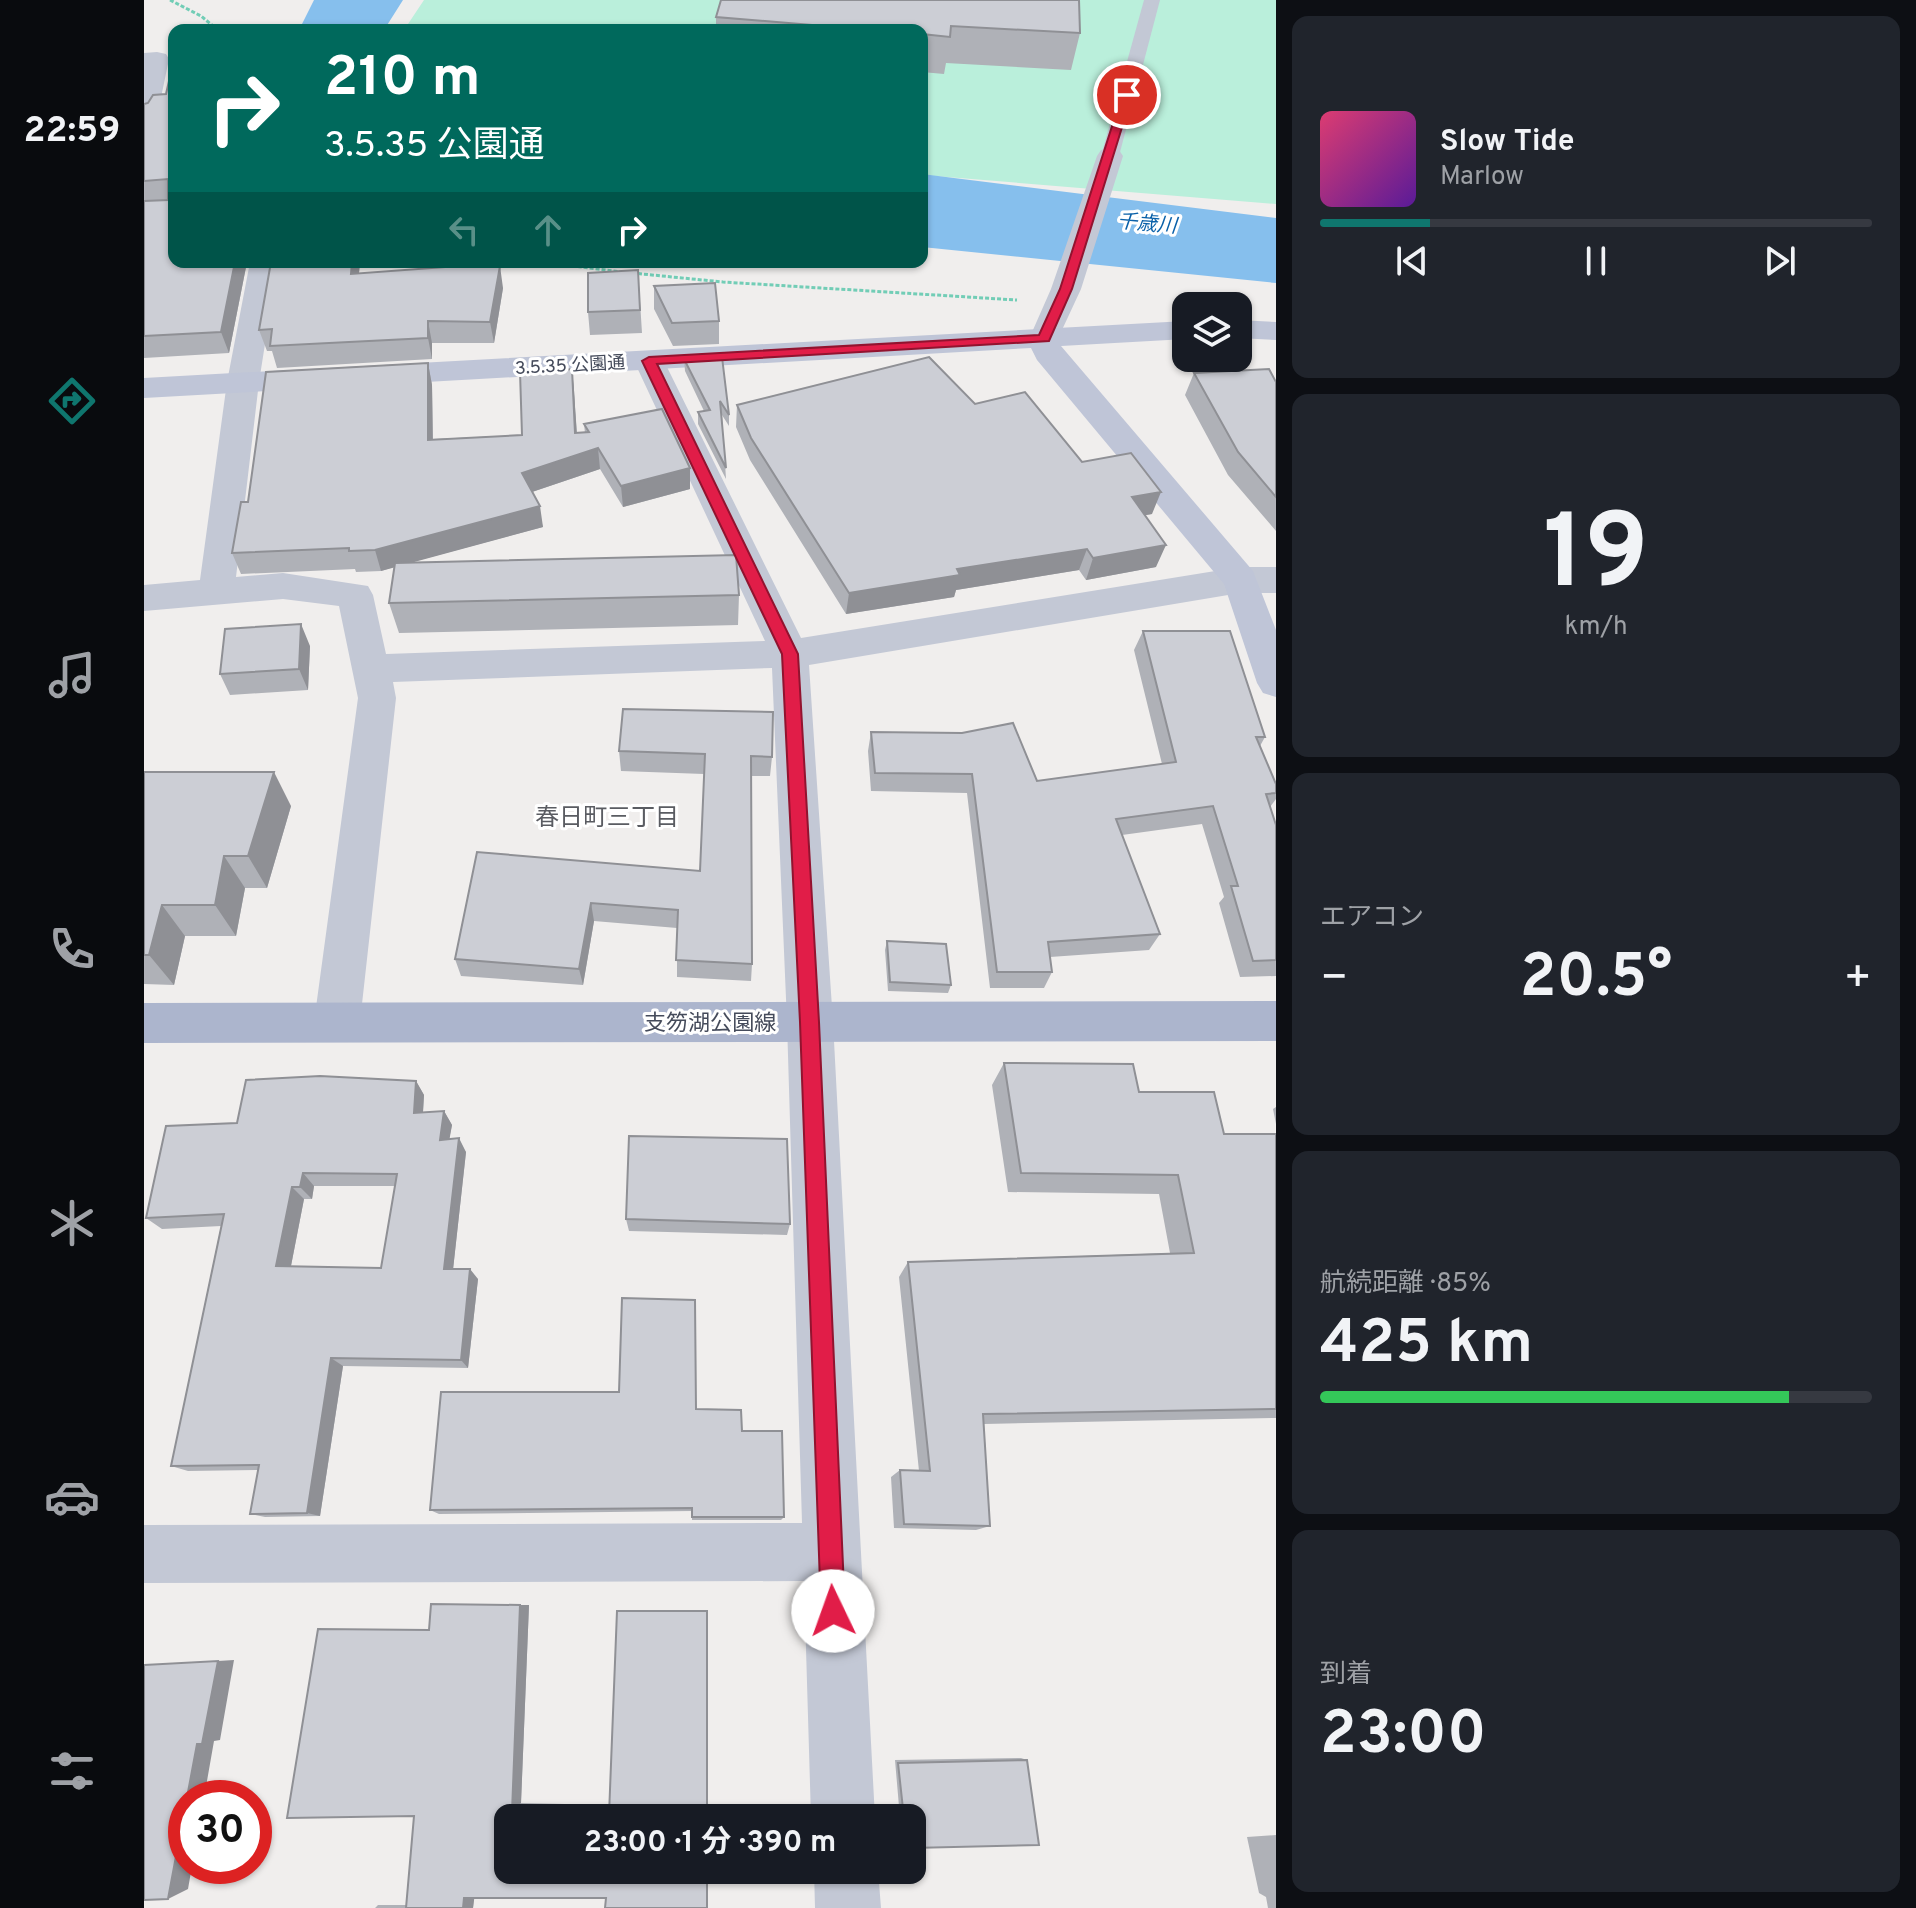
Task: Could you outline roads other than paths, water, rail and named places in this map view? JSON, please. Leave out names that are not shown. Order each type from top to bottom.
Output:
[{"type":"main road","name":"支笏湖公園線","points":[[144,1023],[1276,1021]]},
{"type":"street","points":[[144,60],[157,59],[144,117]]},
{"type":"street","points":[[1110,156],[1063,296],[1044,339],[1048,353],[1258,580],[1276,683]]},
{"type":"street","points":[[216,592],[243,382],[263,268]]},
{"type":"street","points":[[1252,330],[1276,331]]},
{"type":"street","name":"3.5.35 公園通","points":[[144,388],[1172,331]]},
{"type":"street","points":[[649,361],[790,654],[810,1022],[842,1804]]},
{"type":"street","points":[[371,669],[790,654],[1258,580]]},
{"type":"street","points":[[144,598],[283,586],[355,595],[377,698],[337,1022]]},
{"type":"street","points":[[144,1554],[830,1552]]},
{"type":"street","points":[[847,1884],[848,1908]]},
{"type":"lane","points":[[1110,156],[1152,0]]},
{"type":"water","points":[[314,0],[403,0],[388,24],[302,24]]},
{"type":"water","name":"千歳川","points":[[928,175],[1276,218],[1276,283],[928,248]]},
{"type":"district","name":"春日町三丁目","points":[[607,817]]}]
